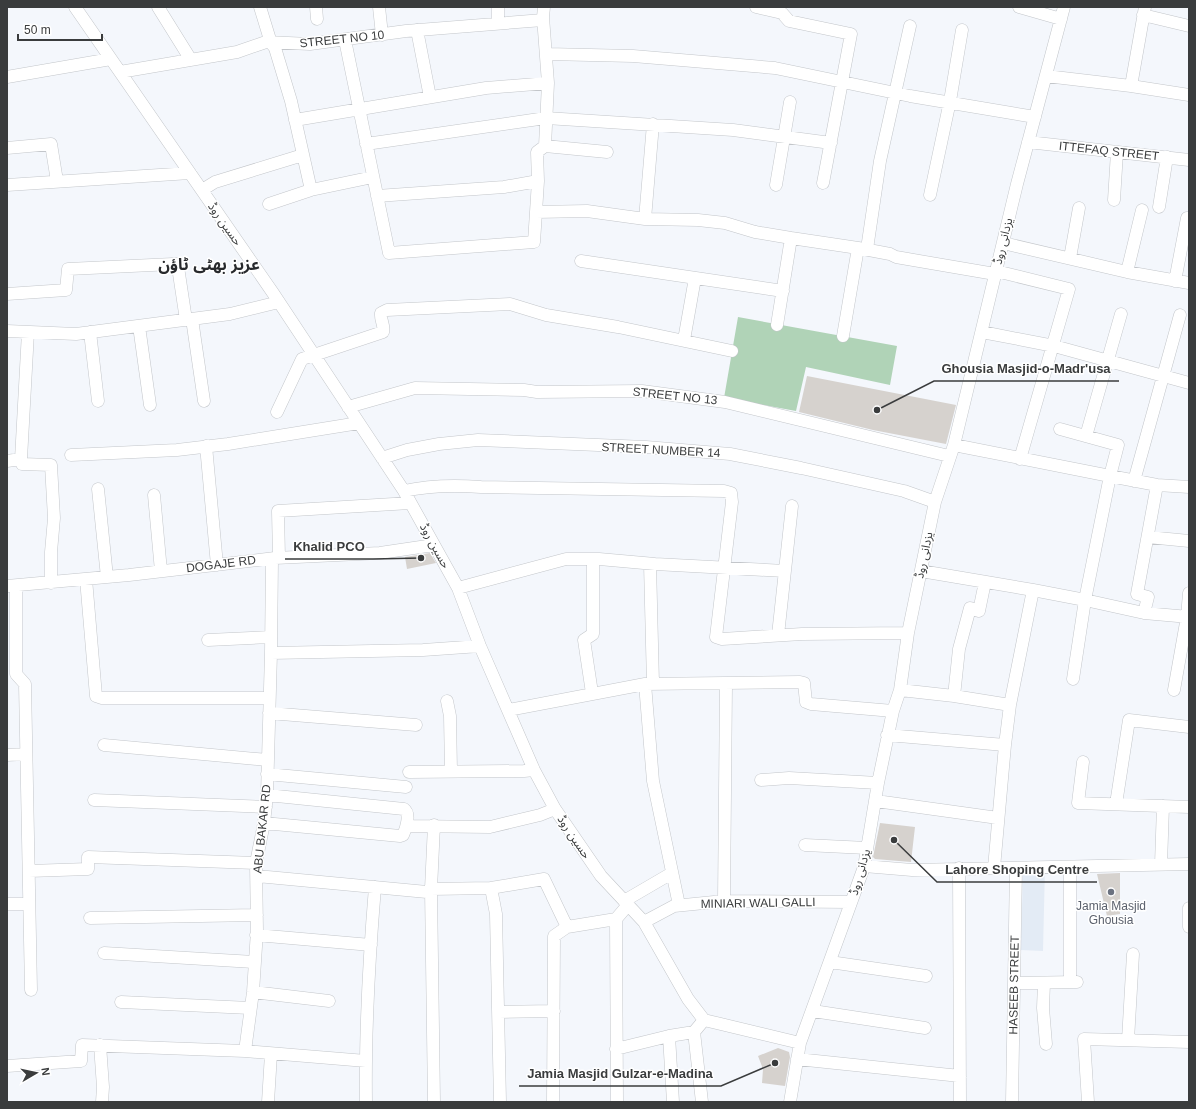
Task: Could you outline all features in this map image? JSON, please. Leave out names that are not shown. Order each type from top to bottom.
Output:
[{"type":"street","name":"حسین روڈ","points":[[75,7],[279,302],[404,492],[458,588],[480,646],[534,770],[555,808],[601,876],[644,922],[688,999],[704,1020]]},
{"type":"street","points":[[158,7],[191,60]]},
{"type":"street","points":[[260,7],[271,43],[275,48],[295,120],[311,190]]},
{"type":"street","points":[[316,7],[317,19]]},
{"type":"street","points":[[379,7],[382,35]]},
{"type":"street","points":[[498,7],[498,24]]},
{"type":"street","points":[[544,7],[543,20],[547,54],[548,83],[545,146]]},
{"type":"street","points":[[756,7],[783,10],[789,21],[851,34],[823,184]]},
{"type":"street","points":[[1019,7],[1062,13]]},
{"type":"street","points":[[1132,86],[1144,11],[1189,26]]},
{"type":"street","name":"یزدانی روڈ","points":[[790,1102],[800,1043],[813,1011],[864,866],[878,783],[893,711],[900,690],[908,633],[936,502],[949,456],[954,445],[1034,117],[1062,13]]},
{"type":"street","name":"STREET NO 10","points":[[120,72],[237,52],[266,42],[310,44],[417,30],[543,20]]},
{"type":"street","points":[[843,336],[910,26]]},
{"type":"street","points":[[417,30],[430,97]]},
{"type":"street","points":[[930,195],[950,101],[962,30]]},
{"type":"street","points":[[345,40],[387,247],[390,253],[534,242],[538,181],[537,152],[545,146],[606,152]]},
{"type":"street","points":[[547,54],[633,56],[775,68],[896,93],[950,101],[1034,117]]},
{"type":"street","points":[[7,77],[111,59]]},
{"type":"street","points":[[1046,76],[1132,86],[1189,95]]},
{"type":"street","points":[[295,120],[486,88],[548,83]]},
{"type":"street","points":[[776,185],[790,102]]},
{"type":"street","points":[[366,144],[546,118],[733,130],[831,143]]},
{"type":"street","points":[[645,219],[653,124]]},
{"type":"street","name":"ITTEFAQ STREET","points":[[1028,142],[1189,160]]},
{"type":"street","points":[[7,148],[51,144],[57,181]]},
{"type":"street","points":[[1114,200],[1117,152]]},
{"type":"street","points":[[202,190],[215,182],[303,155]]},
{"type":"street","points":[[1159,207],[1166,158]]},
{"type":"street","points":[[7,185],[190,173]]},
{"type":"street","points":[[269,204],[311,190],[373,177]]},
{"type":"street","points":[[377,196],[504,187],[538,181]]},
{"type":"street","points":[[1070,258],[1079,208]]},
{"type":"street","points":[[1127,272],[1142,210]]},
{"type":"street","points":[[536,212],[587,211],[645,219],[698,220],[725,223],[755,232],[863,249],[890,254],[896,257],[996,273],[1069,289],[1054,346],[1020,459]]},
{"type":"street","points":[[1175,281],[1187,218]]},
{"type":"street","points":[[777,325],[791,238]]},
{"type":"street","points":[[1003,243],[1127,272],[1189,283]]},
{"type":"street","points":[[581,261],[782,291]]},
{"type":"street","points":[[7,294],[66,290],[68,269],[177,264],[204,401]]},
{"type":"street","points":[[684,340],[695,278]]},
{"type":"street","points":[[7,331],[76,334],[230,314],[279,302]]},
{"type":"street","points":[[277,412],[300,361],[314,354],[382,332],[384,327],[381,316],[382,313],[387,310],[510,304],[546,315],[618,327],[732,350]]},
{"type":"street","points":[[1086,436],[1121,314]]},
{"type":"street","points":[[1134,481],[1180,315]]},
{"type":"street","points":[[140,326],[150,405]]},
{"type":"street","points":[[28,332],[21,459],[22,464],[51,465],[54,518],[50,583]]},
{"type":"street","points":[[90,332],[98,401]]},
{"type":"street","points":[[982,332],[1054,346],[1189,383]]},
{"type":"street","name":"STREET NO 13","points":[[348,407],[415,388],[524,390],[537,392],[642,391],[725,402],[949,456]]},
{"type":"street","points":[[71,455],[177,450],[359,423]]},
{"type":"street","points":[[1060,429],[1118,445],[1110,476],[1085,600],[1073,679]]},
{"type":"street","name":"STREET NUMBER 14","points":[[382,458],[407,450],[432,445],[478,440],[646,447],[737,456],[904,491],[936,502]]},
{"type":"street","points":[[954,445],[1134,481],[1157,485],[1189,487]]},
{"type":"street","points":[[206,446],[217,565]]},
{"type":"street","points":[[7,461],[21,459]]},
{"type":"street","points":[[404,492],[422,487],[448,484],[724,491],[731,493],[732,502],[716,637],[722,639],[778,635],[908,633]]},
{"type":"street","points":[[1144,613],[1148,597],[1138,594],[1157,485]]},
{"type":"street","points":[[98,489],[107,577]]},
{"type":"street","points":[[154,495],[161,571]]},
{"type":"street","name":"ABU BAKAR RD","points":[[245,1051],[253,992],[257,915],[256,863],[264,823],[267,795],[271,637],[278,511],[410,503]]},
{"type":"street","points":[[778,635],[792,506]]},
{"type":"street","points":[[1148,537],[1189,541]]},
{"type":"street","name":"DOGAJE RD","points":[[11,586],[275,558],[380,552],[434,545]]},
{"type":"street","points":[[458,588],[566,559],[593,559],[650,564],[785,571]]},
{"type":"street","points":[[592,693],[584,640],[593,634],[593,559]]},
{"type":"street","points":[[650,564],[649,684],[652,781],[679,905]]},
{"type":"street","points":[[921,571],[1033,590],[1144,613],[1188,617]]},
{"type":"street","points":[[86,579],[96,696],[102,698],[269,698]]},
{"type":"street","points":[[954,696],[959,649],[970,608],[980,611],[985,582]]},
{"type":"street","points":[[11,586],[16,674],[25,684],[31,990]]},
{"type":"street","points":[[994,868],[1004,745],[1010,705],[1033,590]]},
{"type":"street","points":[[1174,690],[1188,617],[1189,593]]},
{"type":"street","points":[[208,640],[271,637]]},
{"type":"street","points":[[271,653],[423,650],[480,646]]},
{"type":"street","points":[[508,710],[592,693],[649,684],[800,682],[804,683],[806,702],[811,704],[893,711]]},
{"type":"street","points":[[724,901],[726,684]]},
{"type":"street","points":[[900,690],[954,696],[1010,705]]},
{"type":"street","points":[[447,701],[450,716],[451,771]]},
{"type":"street","points":[[269,713],[416,725]]},
{"type":"street","points":[[1116,804],[1129,720],[1189,727]]},
{"type":"street","points":[[888,735],[1004,745]]},
{"type":"street","points":[[104,745],[268,760]]},
{"type":"street","points":[[7,755],[26,754]]},
{"type":"street","points":[[1083,762],[1078,803],[1189,807]]},
{"type":"street","points":[[409,772],[534,770]]},
{"type":"street","points":[[267,774],[406,787]]},
{"type":"street","points":[[761,780],[789,778],[878,783]]},
{"type":"street","points":[[264,823],[400,836],[403,835],[407,826],[408,814],[404,809],[267,795]]},
{"type":"street","points":[[94,800],[266,808]]},
{"type":"street","points":[[876,801],[998,818]]},
{"type":"street","points":[[1161,864],[1163,806]]},
{"type":"street","points":[[407,826],[434,825],[490,827],[540,815],[555,808]]},
{"type":"street","points":[[434,825],[431,889],[434,1102]]},
{"type":"street","points":[[805,845],[867,848]]},
{"type":"street","points":[[29,871],[88,869],[88,857],[256,863]]},
{"type":"street","points":[[864,866],[912,870],[1189,864]]},
{"type":"street","points":[[1014,983],[1074,982],[1070,867]]},
{"type":"street","points":[[959,868],[960,1102]]},
{"type":"street","name":"HASEEB STREET","points":[[1012,1102],[1016,868]]},
{"type":"street","points":[[617,1102],[616,919],[626,903],[672,872]]},
{"type":"street","points":[[257,876],[427,892],[431,889],[491,888],[544,879],[567,927]]},
{"type":"street","points":[[366,1102],[366,1061],[375,887]]},
{"type":"street","points":[[491,888],[496,914],[500,1102]]},
{"type":"street","name":"MINIARI WALI GALLI","points":[[644,922],[674,906],[679,905],[724,901],[851,902]]},
{"type":"street","points":[[7,904],[29,904]]},
{"type":"street","points":[[1189,908],[1189,927]]},
{"type":"street","points":[[90,918],[257,915]]},
{"type":"street","points":[[553,1102],[554,936],[567,927],[616,919]]},
{"type":"street","points":[[256,935],[371,946]]},
{"type":"street","points":[[104,953],[254,962]]},
{"type":"street","points":[[1128,1040],[1133,954]]},
{"type":"street","points":[[830,962],[926,976]]},
{"type":"street","points":[[1044,983],[1043,1008],[1046,1044]]},
{"type":"street","points":[[253,992],[329,1001]]},
{"type":"street","points":[[121,1002],[250,1008]]},
{"type":"street","points":[[499,1012],[554,1011]]},
{"type":"street","points":[[813,1011],[925,1028]]},
{"type":"street","points":[[616,1049],[668,1036],[694,1032],[704,1020],[800,1043]]},
{"type":"street","points":[[694,1032],[702,1102]]},
{"type":"street","points":[[668,1036],[673,1102]]},
{"type":"street","points":[[1088,1102],[1084,1039],[1189,1042]]},
{"type":"street","points":[[7,1066],[81,1061],[82,1045],[245,1051],[366,1061]]},
{"type":"street","points":[[100,1045],[103,1087],[102,1102]]},
{"type":"street","points":[[268,1102],[270,1054]]},
{"type":"street","points":[[797,1059],[960,1076]]},
{"type":"shaded area","points":[[1023,867],[1045,867],[1043,951],[1021,950]]},
{"type":"green space","points":[[738,317],[897,346],[890,385],[806,367],[796,411],[724,398]]},
{"type":"building","points":[[807,376],[956,405],[946,444],[873,430],[799,412]]},
{"type":"building","points":[[430,553],[436,563],[407,569],[405,557]]},
{"type":"building","points":[[880,823],[915,827],[911,862],[875,859],[873,857]]},
{"type":"building","name":"Jamia Masjid Ghousia","points":[[1120,873],[1120,914],[1107,916],[1097,874]]},
{"type":"building","points":[[778,1048],[789,1052],[790,1057],[785,1086],[762,1083],[763,1069],[758,1056]]},
{"type":"place","name":"Ghousia Masjid-o-Madr'usa","points":[[877,410]]},
{"type":"place","name":"Khalid PCO","points":[[421,558]]},
{"type":"place","name":"Lahore Shoping Centre","points":[[894,840]]},
{"type":"place","name":"Jamia Masjid Ghousia","points":[[1111,892]]},
{"type":"place","name":"Jamia Masjid Gulzar-e-Madina","points":[[775,1063]]},
{"type":"district","name":"عزیز بھٹی ٹاؤن","points":[[209,264]]}]
